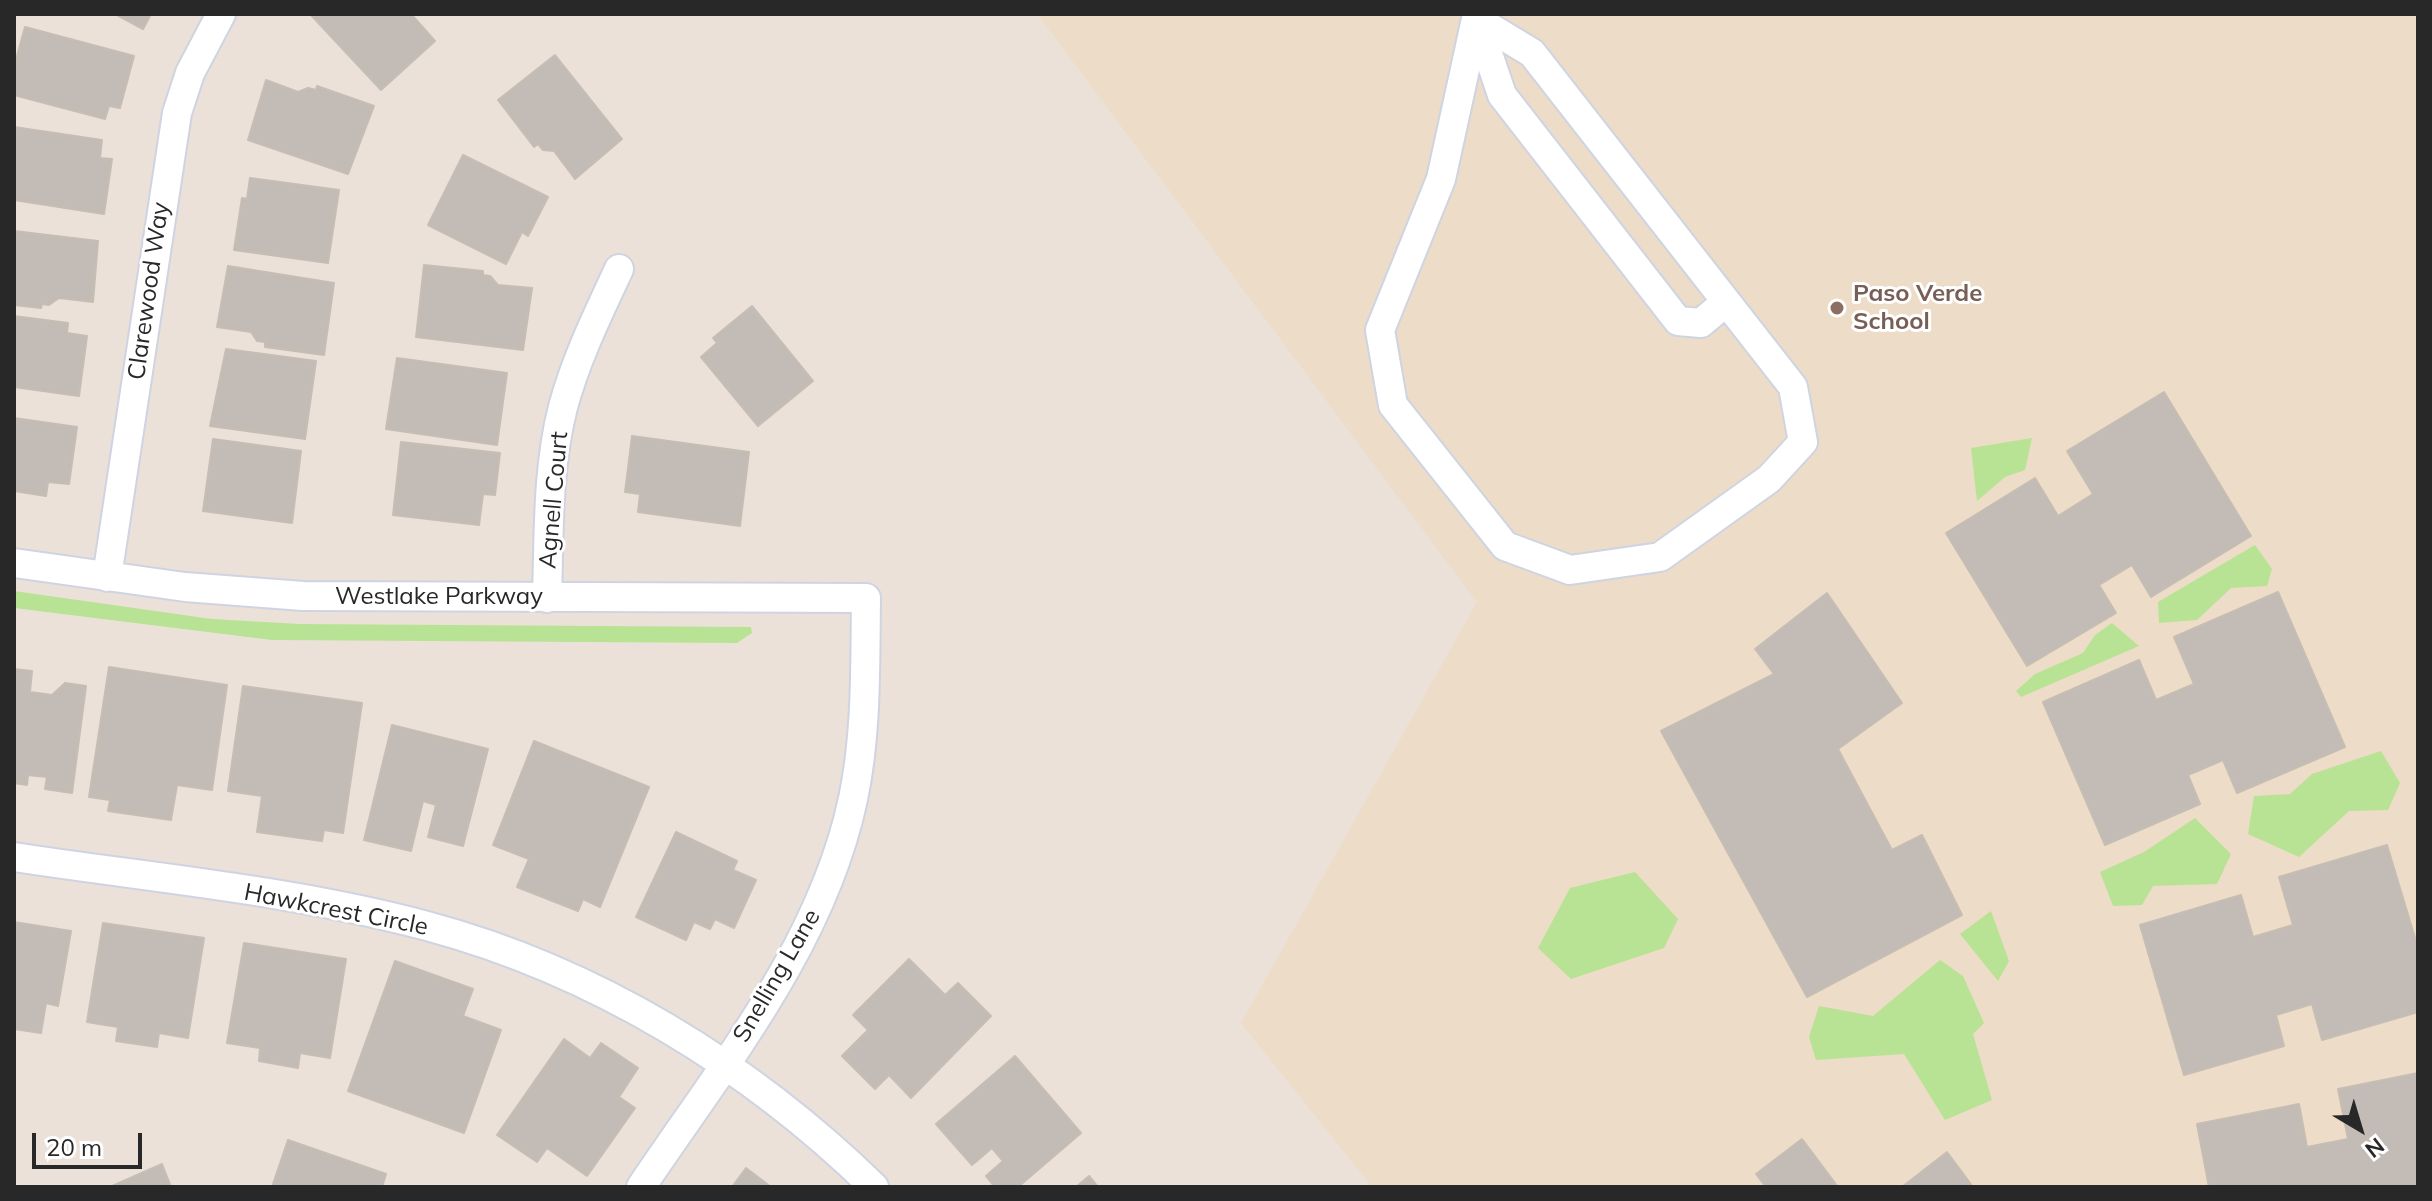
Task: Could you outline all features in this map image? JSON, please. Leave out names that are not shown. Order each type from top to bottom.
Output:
[{"type":"street","name":"Clarewood Way","points":[[107,577],[177,113],[190,73],[221,14]]},
{"type":"street","points":[[1474,16],[1532,53],[1793,387],[1803,442],[1769,479],[1660,557],[1570,570],[1505,546],[1393,405],[1380,330],[1441,179],[1474,16]]},
{"type":"street","points":[[1474,16],[1502,95],[1678,321],[1701,323],[1726,302]]},
{"type":"street","name":"Agnell Court","points":[[547,598],[551,476],[563,409],[580,353],[619,269]]},
{"type":"street","name":"Westlake Parkway","points":[[14,563],[185,587],[303,596],[866,598]]},
{"type":"street","name":"Snelling Lane","points":[[641,1187],[775,987],[806,933],[838,855],[853,798],[864,720],[866,598]]},
{"type":"street","name":"Hawkcrest Circle","points":[[14,857],[341,906],[429,926],[513,955],[596,990],[724,1063],[806,1125],[874,1187]]},
{"type":"shaded area","name":"Paso Verde School","points":[[1037,14],[2418,14],[2418,1187],[1372,1187],[1241,1023],[1477,602]]},
{"type":"green space","points":[[2032,438],[2025,470],[2005,477],[1977,501],[1971,448]]},
{"type":"green space","points":[[2255,545],[2272,569],[2267,586],[2231,588],[2197,620],[2159,623],[2158,602]]},
{"type":"green space","points":[[14,591],[212,619],[300,624],[751,627],[752,633],[737,643],[272,640],[14,608]]},
{"type":"green space","points":[[2112,623],[2139,646],[2021,697],[2016,691],[2035,674],[2083,653],[2095,635]]},
{"type":"green space","points":[[2381,751],[2400,783],[2388,810],[2349,811],[2299,857],[2248,834],[2254,796],[2290,794],[2312,774]]},
{"type":"green space","points":[[2195,818],[2231,854],[2217,884],[2153,886],[2142,905],[2113,906],[2100,872],[2144,852]]},
{"type":"green space","points":[[1635,872],[1678,919],[1664,948],[1571,979],[1538,948],[1570,888]]},
{"type":"green space","points":[[1991,911],[2009,961],[1998,981],[1960,934]]},
{"type":"green space","points":[[1940,960],[1963,976],[1984,1023],[1973,1034],[1992,1100],[1945,1120],[1904,1054],[1816,1060],[1809,1037],[1819,1006],[1873,1016]]},
{"type":"building","points":[[115,14],[151,14],[143,29]]},
{"type":"building","points":[[310,14],[411,14],[435,41],[381,90]]},
{"type":"building","points":[[25,27],[134,56],[120,108],[109,106],[105,119],[14,95],[14,67]]},
{"type":"building","points":[[555,55],[622,139],[575,179],[554,151],[543,150],[538,144],[534,147],[498,100]]},
{"type":"building","points":[[266,80],[298,92],[308,88],[316,90],[317,86],[374,106],[348,174],[248,140]]},
{"type":"building","points":[[14,127],[102,140],[100,158],[112,159],[104,214],[14,200]]},
{"type":"building","points":[[463,155],[548,197],[528,236],[522,232],[506,264],[428,225]]},
{"type":"building","points":[[250,178],[339,190],[328,263],[234,250],[242,198],[247,199]]},
{"type":"building","points":[[14,231],[98,241],[93,302],[59,298],[49,305],[42,304],[41,308],[14,305]]},
{"type":"building","points":[[424,265],[483,271],[483,275],[490,276],[498,285],[532,288],[523,350],[416,337]]},
{"type":"building","points":[[228,266],[334,283],[324,355],[265,347],[265,342],[257,341],[251,332],[217,327]]},
{"type":"building","points":[[752,306],[813,381],[758,426],[701,357],[717,343],[713,338]]},
{"type":"building","points":[[14,316],[68,323],[67,333],[87,336],[79,396],[14,387]]},
{"type":"building","points":[[226,349],[316,361],[305,439],[210,426]]},
{"type":"building","points":[[397,358],[507,373],[497,445],[386,429]]},
{"type":"building","points":[[2164,392],[2251,536],[2151,597],[2132,565],[2099,585],[2116,613],[2027,666],[1946,533],[2035,478],[2058,516],[2093,494],[2067,451]]},
{"type":"building","points":[[14,418],[77,427],[69,484],[48,482],[46,496],[14,491]]},
{"type":"building","points":[[632,436],[749,452],[740,526],[638,512],[640,494],[625,492]]},
{"type":"building","points":[[213,439],[301,451],[292,523],[203,511]]},
{"type":"building","points":[[401,442],[500,453],[495,495],[483,494],[479,525],[393,515]]},
{"type":"building","points":[[2278,592],[2345,747],[2237,793],[2223,760],[2188,775],[2200,804],[2105,845],[2043,702],[2139,660],[2156,700],[2194,684],[2174,637]]},
{"type":"building","points":[[1827,593],[1902,703],[1838,749],[1892,850],[1922,835],[1962,915],[1807,997],[1661,731],[1774,674],[1755,649]]},
{"type":"building","points":[[109,667],[227,685],[212,790],[177,785],[171,820],[108,811],[110,800],[89,797]]},
{"type":"building","points":[[14,669],[32,671],[30,692],[52,695],[65,683],[86,686],[72,793],[45,789],[47,777],[28,775],[27,785],[14,783]]},
{"type":"building","points":[[243,686],[362,703],[343,833],[324,830],[322,841],[257,832],[262,796],[228,791]]},
{"type":"building","points":[[392,725],[488,749],[463,846],[428,837],[436,805],[423,801],[411,851],[364,840]]},
{"type":"building","points":[[534,741],[649,787],[600,907],[583,899],[578,911],[517,887],[529,859],[493,845]]},
{"type":"building","points":[[676,832],[737,861],[733,870],[756,880],[734,928],[715,919],[710,929],[694,922],[686,940],[636,917]]},
{"type":"building","points":[[2387,845],[2418,948],[2418,1012],[2322,1040],[2312,1004],[2276,1015],[2284,1046],[2184,1075],[2140,925],[2241,895],[2253,937],[2293,925],[2279,877]]},
{"type":"building","points":[[14,922],[71,931],[58,1006],[46,1003],[41,1033],[14,1029]]},
{"type":"building","points":[[103,923],[204,938],[188,1038],[159,1033],[157,1047],[116,1041],[118,1027],[87,1022]]},
{"type":"building","points":[[244,943],[346,959],[330,1058],[300,1053],[298,1068],[259,1061],[260,1048],[227,1043]]},
{"type":"building","points":[[909,959],[945,995],[958,983],[991,1016],[911,1098],[889,1075],[875,1089],[842,1056],[868,1030],[853,1015]]},
{"type":"building","points":[[395,961],[473,989],[463,1016],[501,1030],[464,1133],[348,1091]]},
{"type":"building","points":[[564,1039],[590,1058],[601,1043],[638,1068],[619,1097],[635,1108],[587,1176],[547,1148],[537,1162],[497,1135]]},
{"type":"building","points":[[1015,1056],[1081,1133],[1018,1187],[995,1187],[986,1176],[1003,1161],[992,1148],[972,1165],[936,1124]]},
{"type":"building","points":[[2418,1073],[2418,1187],[2209,1187],[2197,1124],[2299,1104],[2307,1147],[2348,1139],[2338,1089]]},
{"type":"building","points":[[1802,1139],[1838,1187],[1766,1187],[1756,1174]]},
{"type":"building","points":[[288,1140],[386,1174],[382,1187],[272,1187]]},
{"type":"building","points":[[1947,1152],[1973,1187],[1902,1187]]},
{"type":"building","points":[[162,1164],[171,1187],[110,1187]]},
{"type":"building","points":[[746,1168],[771,1187],[732,1187]]},
{"type":"building","points":[[1089,1176],[1098,1187],[1076,1187]]},
{"type":"place","name":"Paso Verde School","points":[[1837,308]]}]
